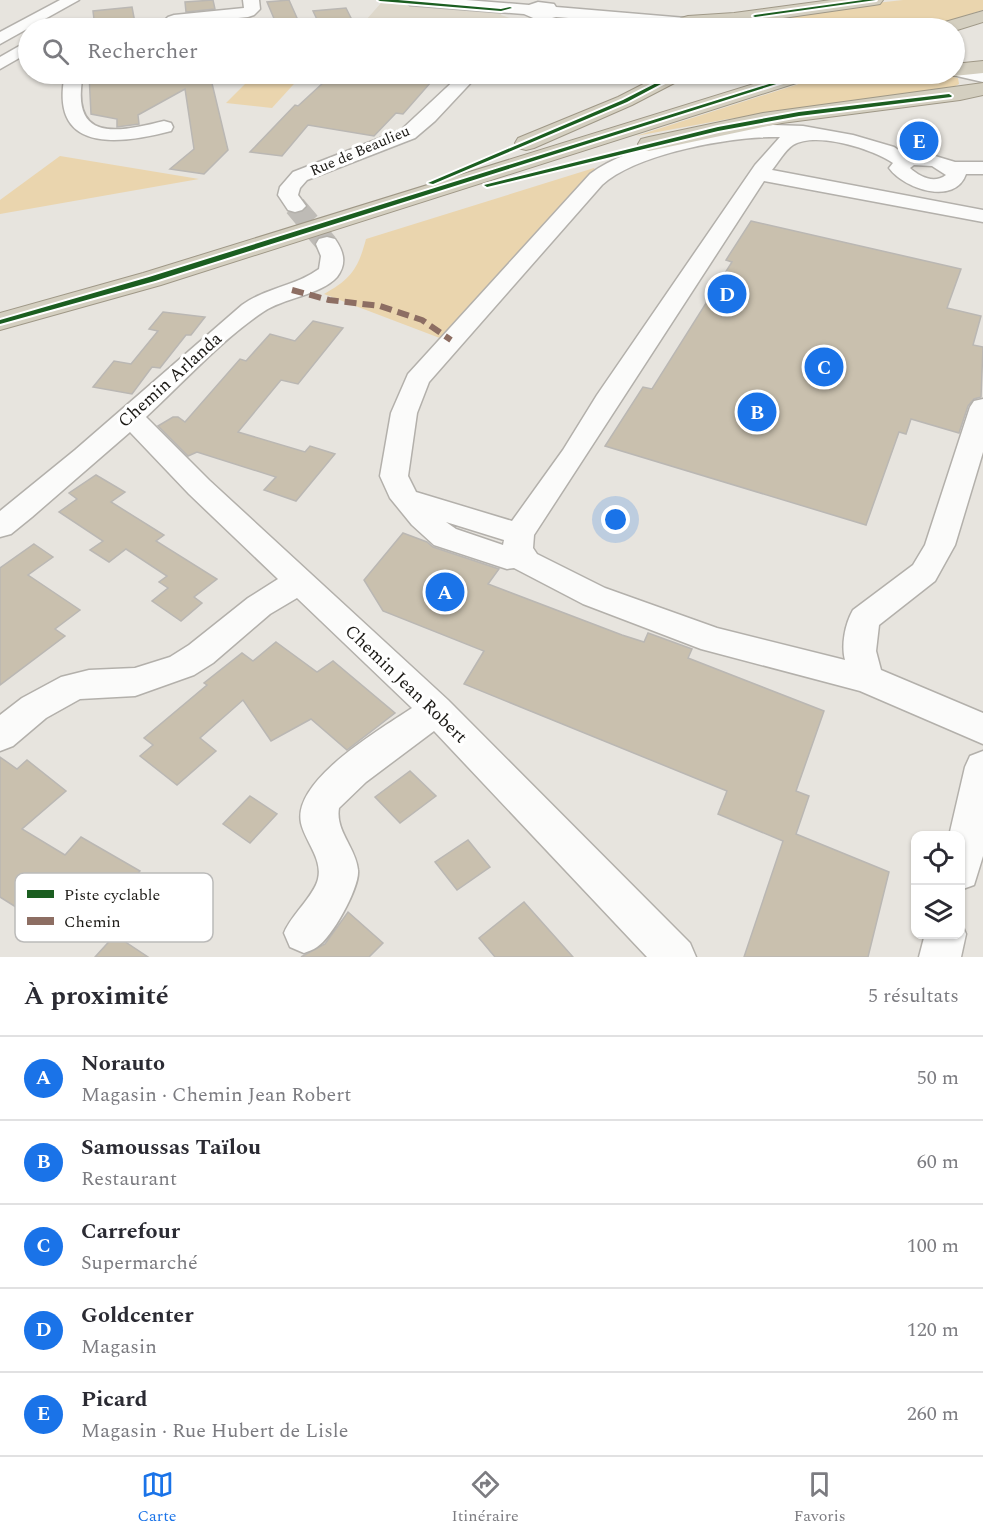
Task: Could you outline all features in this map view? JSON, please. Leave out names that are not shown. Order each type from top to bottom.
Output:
[{"type":"highway","points":[[783,18],[874,0]]},
{"type":"highway","points":[[965,22],[983,16]]},
{"type":"highway","points":[[965,69],[983,68]]},
{"type":"highway","points":[[949,96],[963,90],[970,82],[965,76]]},
{"type":"highway","points":[[352,217],[625,101],[658,84]]},
{"type":"highway","points":[[0,322],[152,279],[774,84]]},
{"type":"highway","points":[[352,217],[718,129],[799,114],[949,96],[983,89]]},
{"type":"street","points":[[53,18],[71,0]]},
{"type":"street","points":[[192,18],[248,12],[252,9],[251,0]]},
{"type":"street","points":[[410,0],[645,18]]},
{"type":"street","points":[[0,50],[18,39]]},
{"type":"street","points":[[0,57],[18,45]]},
{"type":"street","points":[[0,64],[18,52]]},
{"type":"street","points":[[965,73],[983,77]]},
{"type":"street","points":[[73,84],[71,109],[78,121],[94,132],[111,136],[128,136],[164,127]]},
{"type":"street","name":"Rue de Beaulieu","points":[[295,206],[288,195],[290,187],[300,176],[408,134],[429,117],[460,84]]},
{"type":"street","points":[[983,168],[952,168],[924,159],[904,162],[885,150],[794,131],[765,132],[708,141],[635,159],[601,175],[582,193],[417,380],[404,413],[394,476],[405,498],[519,545],[526,562],[594,596],[713,640],[867,679],[983,729]]},
{"type":"street","points":[[519,545],[606,401],[774,153],[786,141],[811,133]]},
{"type":"street","points":[[904,162],[899,168],[903,175],[914,181],[930,184],[944,184],[953,181],[957,175],[952,168]]},
{"type":"street","points":[[760,174],[924,207],[983,216]]},
{"type":"street","points":[[924,207],[930,184]]},
{"type":"street","name":"Chemin Arlanda","points":[[0,527],[256,305],[316,282],[328,273],[333,263],[333,253],[327,244]]},
{"type":"street","points":[[867,679],[859,651],[864,619],[924,573],[940,544],[983,407]]},
{"type":"street","name":"Chemin Jean Robert","points":[[130,416],[168,457],[298,582],[436,710],[675,957]]},
{"type":"street","points":[[0,736],[34,708],[56,694],[73,687],[135,682],[182,666],[201,654],[259,606],[298,582]]},
{"type":"street","points":[[304,933],[333,892],[339,878],[337,863],[318,822],[321,804],[335,786],[436,710]]},
{"type":"street","points":[[965,849],[983,767]]},
{"type":"street","points":[[940,957],[945,939]]},
{"type":"shaded area","points":[[903,0],[983,0],[983,10],[958,18],[771,18],[813,10]]},
{"type":"shaded area","points":[[381,3],[502,12],[501,15],[510,18],[368,18]]},
{"type":"shaded area","points":[[574,15],[601,18],[566,18]]},
{"type":"shaded area","points":[[245,84],[294,84],[272,108],[226,103]]},
{"type":"shaded area","points":[[799,84],[959,84],[941,94],[728,119],[636,136]]},
{"type":"shaded area","points":[[60,156],[199,179],[0,214],[0,200]]},
{"type":"shaded area","points":[[594,168],[598,174],[445,340],[324,294],[341,283],[352,272],[360,258],[366,239]]},
{"type":"building","points":[[213,0],[215,9],[186,12],[185,2]]},
{"type":"building","points":[[289,0],[297,18],[274,18],[267,2]]},
{"type":"building","points":[[132,7],[134,18],[94,18],[93,11]]},
{"type":"building","points":[[346,8],[351,18],[316,18],[313,11]]},
{"type":"building","points":[[90,84],[212,84],[228,150],[204,174],[170,169],[194,149],[185,89],[138,115],[139,124],[117,127],[117,119],[91,114]]},
{"type":"building","points":[[322,84],[429,84],[403,114],[396,113],[374,136],[308,125],[282,156],[250,152],[295,105],[298,106]]},
{"type":"building","points":[[751,221],[961,269],[947,308],[981,316],[973,345],[983,347],[981,397],[974,399],[968,406],[959,433],[911,419],[906,434],[899,432],[866,525],[605,446],[643,387],[652,389],[732,262],[726,260]]},
{"type":"building","points":[[163,312],[205,317],[191,335],[186,335],[160,368],[152,367],[132,394],[93,387],[114,361],[131,364],[158,331],[149,329]]},
{"type":"building","points":[[313,321],[343,328],[298,384],[281,380],[238,432],[305,452],[310,446],[335,454],[296,501],[264,490],[276,477],[197,452],[188,456],[158,426],[173,417],[178,417],[185,422],[240,359],[246,361],[270,334],[295,341]]},
{"type":"building","points":[[96,475],[125,492],[111,502],[164,535],[156,541],[217,579],[194,597],[202,603],[181,621],[152,601],[168,588],[159,582],[167,576],[126,549],[109,562],[90,550],[103,541],[59,512],[77,499],[69,493]]},
{"type":"building","points":[[403,533],[427,542],[433,547],[499,569],[488,584],[622,635],[644,642],[648,633],[692,649],[688,658],[824,711],[796,791],[809,796],[796,834],[889,872],[868,957],[744,957],[783,841],[718,814],[727,791],[464,684],[484,651],[383,611],[364,580]]},
{"type":"building","points":[[34,544],[53,557],[28,575],[80,610],[55,629],[65,636],[0,685],[0,568]]},
{"type":"building","points":[[276,642],[317,672],[333,661],[395,713],[347,750],[311,719],[271,741],[243,700],[200,738],[216,751],[177,785],[140,756],[153,745],[144,738],[207,685],[204,683],[242,653],[253,661]]},
{"type":"building","points":[[0,757],[17,769],[27,760],[66,791],[22,829],[65,855],[81,837],[140,871],[138,873],[15,873],[15,906],[0,897]]},
{"type":"building","points":[[410,771],[436,796],[400,823],[375,797]]},
{"type":"building","points":[[250,796],[277,814],[250,843],[223,824]]},
{"type":"building","points":[[468,840],[490,867],[457,890],[435,862]]},
{"type":"building","points":[[524,902],[573,957],[495,957],[479,938]]},
{"type":"building","points":[[348,912],[383,943],[369,957],[301,957],[325,944]]},
{"type":"building","points":[[109,942],[126,942],[148,957],[95,957]]},
{"type":"tunnel","points":[[295,206],[327,244]]},
{"type":"marked path","points":[[292,290],[329,300],[380,306],[422,320],[451,340]]},
{"type":"cycle path","points":[[380,0],[501,10],[510,8]]},
{"type":"cycle path","points":[[755,16],[874,0]]},
{"type":"cycle path","points":[[431,183],[625,101],[658,84]]},
{"type":"cycle path","points":[[0,322],[152,279],[773,84]]},
{"type":"cycle path","points":[[487,185],[718,129],[799,114],[949,96]]},
{"type":"place","name":"Picard","points":[[919,141]]},
{"type":"place","name":"Goldcenter","points":[[727,294]]},
{"type":"place","name":"Carrefour","points":[[824,367]]},
{"type":"place","name":"Samoussas Taïlou","points":[[757,412]]},
{"type":"place","name":"Norauto","points":[[445,592]]}]
